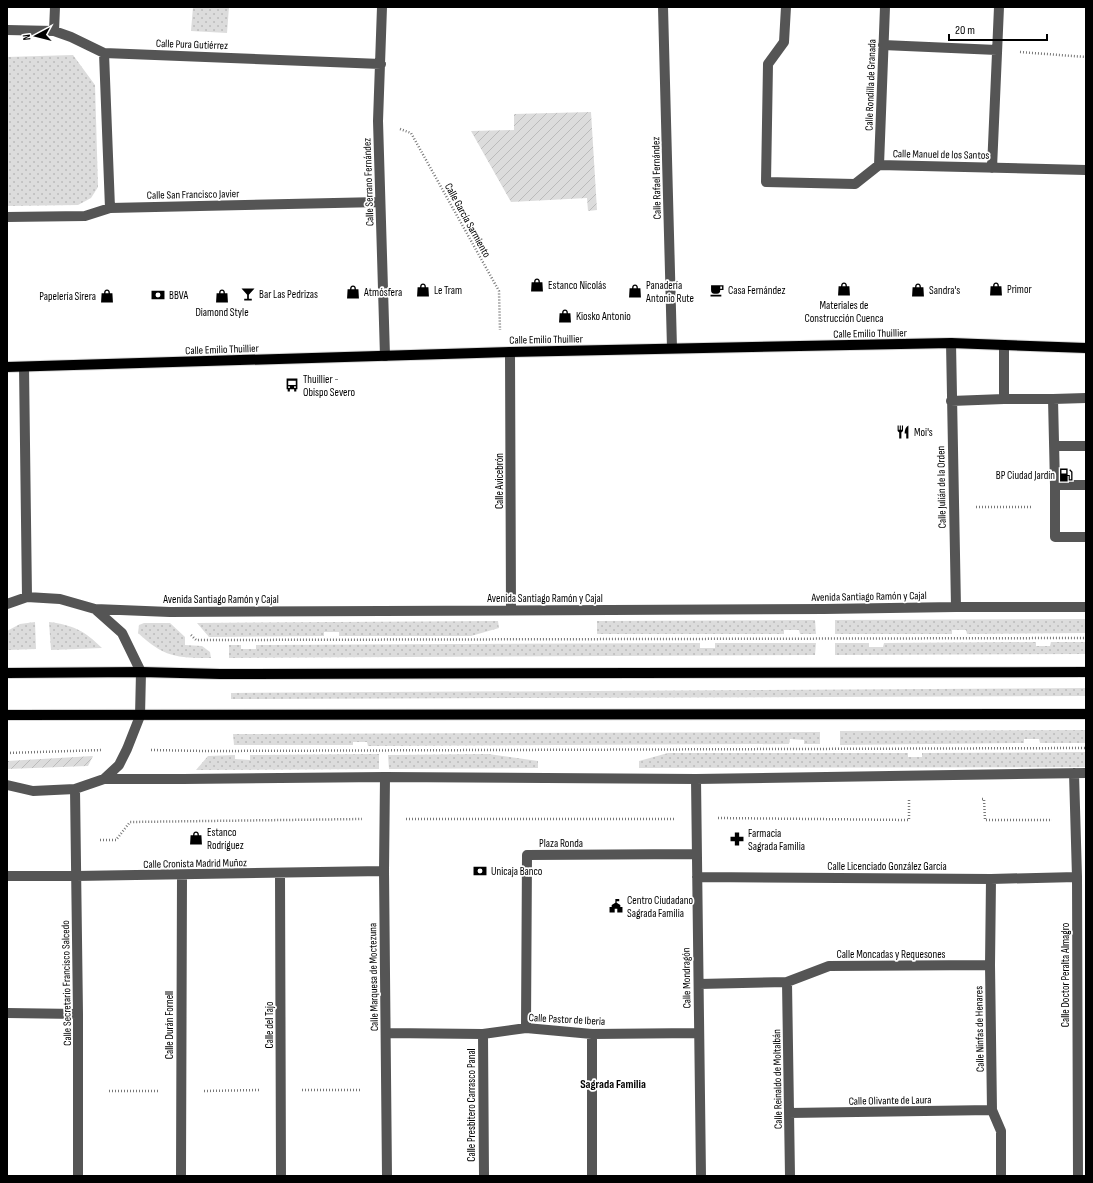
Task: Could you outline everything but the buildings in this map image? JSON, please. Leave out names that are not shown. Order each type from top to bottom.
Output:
[{"type":"main road","name":"Calle Emilio Thuillier","points":[[7,367],[505,352],[951,343],[1086,348]]},
{"type":"main road","points":[[7,672],[141,672],[220,674],[1086,672]]},
{"type":"main road","points":[[7,715],[1086,714]]},
{"type":"street","points":[[54,31],[55,7]]},
{"type":"street","name":"Calle Serrano Fernández","points":[[382,7],[378,121],[385,356]]},
{"type":"street","name":"Calle Rafael Fernández","points":[[663,7],[672,348]]},
{"type":"street","name":"Calle Manuel de los Santos","points":[[786,7],[784,42],[768,64],[766,182],[855,184],[879,165],[1086,170]]},
{"type":"street","name":"Calle Rondilla de Granada","points":[[879,165],[885,7]]},
{"type":"street","points":[[992,168],[999,7]]},
{"type":"street","name":"Calle Pura Gutiérrez","points":[[7,30],[54,31],[71,37],[104,53],[380,64]]},
{"type":"street","points":[[883,45],[997,50]]},
{"type":"street","points":[[104,53],[110,208]]},
{"type":"street","name":"Calle San Francisco Javier","points":[[7,217],[85,216],[110,208],[380,202]]},
{"type":"street","name":"Calle Julián de la Orden","points":[[951,343],[956,607]]},
{"type":"street","points":[[1004,345],[1004,399]]},
{"type":"street","name":"Calle Avicebrón","points":[[505,352],[511,610]]},
{"type":"street","points":[[24,367],[27,597]]},
{"type":"street","points":[[951,401],[1086,398]]},
{"type":"street","points":[[1053,399],[1055,537],[1086,537]]},
{"type":"street","points":[[1054,446],[1086,446]]},
{"type":"street","points":[[1054,485],[1086,485]]},
{"type":"street","name":"Avenida Santiago Ramón y Cajal","points":[[7,604],[27,597],[60,599],[95,609],[170,612],[824,610],[956,607],[1086,607]]},
{"type":"street","points":[[95,609],[122,633],[141,672],[140,716],[119,765],[104,779]]},
{"type":"street","name":"Calle Doctor Peralta Almagro","points":[[1074,773],[1077,878],[1078,1176]]},
{"type":"street","points":[[7,785],[33,791],[75,789],[104,779],[384,777],[696,779],[1086,773]]},
{"type":"street","name":"Calle Marquesa de Moctezuna","points":[[384,777],[387,1176]]},
{"type":"street","name":"Calle Mondragón","points":[[696,779],[701,1176]]},
{"type":"street","name":"Calle Secretario Francisco Salcedo","points":[[75,789],[78,1014],[78,1176]]},
{"type":"street","name":"Plaza Ronda","points":[[526,1028],[527,855],[697,854]]},
{"type":"street","name":"Calle Cronista Madrid Muñoz","points":[[7,876],[384,872]]},
{"type":"street","name":"Calle del Tajo","points":[[280,874],[282,1176]]},
{"type":"street","name":"Calle Durán Fornell","points":[[181,1176],[180,1091],[182,875]]},
{"type":"street","name":"Calle Licenciado González García","points":[[697,877],[991,879],[1077,878]]},
{"type":"street","name":"Calle Ninfas de Henares","points":[[991,879],[990,965],[992,1110],[1001,1131],[1001,1176]]},
{"type":"street","name":"Calle Moncadas y Requesones","points":[[698,984],[787,982],[829,966],[990,965]]},
{"type":"street","name":"Calle Reinaldo de Moltalbán","points":[[787,982],[790,1176]]},
{"type":"street","points":[[7,1013],[78,1014]]},
{"type":"street","name":"Calle Pastor de Iberia","points":[[386,1033],[483,1034],[526,1028],[592,1034],[699,1033]]},
{"type":"street","name":"Calle Presbitero Carrasco Panal","points":[[483,1034],[484,1176]]},
{"type":"street","points":[[592,1034],[592,1176]]},
{"type":"street","name":"Calle Olivante de Laura","points":[[789,1113],[992,1110]]},
{"type":"path","points":[[997,50],[1086,57]]},
{"type":"path","name":"Calle García Sarmiento","points":[[378,121],[410,133],[499,291],[505,352]]},
{"type":"path","points":[[969,508],[1036,506]]},
{"type":"path","points":[[190,634],[196,640],[1086,638]]},
{"type":"path","points":[[7,753],[127,749],[205,751],[1086,748]]},
{"type":"path","points":[[720,818],[909,820],[909,799],[916,799]]},
{"type":"path","points":[[977,799],[984,799],[985,820],[1052,820]]},
{"type":"path","points":[[100,840],[116,840],[130,822],[369,819]]},
{"type":"path","points":[[400,819],[676,819]]},
{"type":"path","points":[[109,1091],[360,1090]]},
{"type":"shaded area","points":[[193,7],[229,7],[227,33],[191,31]]},
{"type":"shaded area","points":[[73,55],[95,85],[98,187],[91,198],[78,205],[7,206],[7,57]]},
{"type":"shaded area","points":[[591,112],[597,210],[588,211],[587,198],[511,202],[471,131],[514,130],[514,114]]},
{"type":"shaded area","points":[[1086,619],[1086,633],[967,634],[966,630],[952,630],[952,634],[835,634],[835,620]]},
{"type":"shaded area","points":[[815,620],[816,634],[800,634],[799,630],[784,630],[784,634],[597,634],[597,621]]},
{"type":"shaded area","points":[[498,621],[499,628],[471,636],[339,636],[339,632],[324,632],[324,636],[209,637],[197,623]]},
{"type":"shaded area","points":[[35,622],[36,649],[7,650],[7,631],[20,624]]},
{"type":"shaded area","points":[[49,622],[72,627],[90,637],[102,648],[51,650]]},
{"type":"shaded area","points":[[144,623],[170,623],[185,637],[185,645],[202,646],[210,652],[211,658],[179,656],[155,647],[138,633],[139,625]]},
{"type":"shaded area","points":[[1036,642],[1036,646],[1050,646],[1051,642],[1086,642],[1086,654],[835,655],[835,643],[869,643],[869,647],[883,647],[884,643]]},
{"type":"shaded area","points":[[700,643],[700,648],[715,648],[715,643],[816,643],[815,655],[229,658],[229,645],[241,645],[241,649],[256,649],[256,645]]},
{"type":"shaded area","points":[[1086,688],[1086,696],[231,699],[231,693]]},
{"type":"shaded area","points":[[1086,730],[1086,743],[1040,743],[1039,739],[1024,739],[1024,743],[840,745],[840,731]]},
{"type":"shaded area","points":[[820,732],[820,744],[804,744],[804,740],[790,739],[789,744],[368,746],[367,742],[353,742],[353,745],[234,745],[233,734]]},
{"type":"shaded area","points":[[1086,752],[1086,767],[639,768],[639,761],[668,753],[908,753],[908,757],[922,757],[922,753]]},
{"type":"shaded area","points":[[379,754],[379,769],[196,770],[208,756],[235,755],[235,759],[250,760],[250,755]]},
{"type":"shaded area","points":[[488,754],[538,761],[538,768],[389,769],[388,755]]},
{"type":"shaded area","points":[[93,756],[88,766],[7,769],[7,761]]},
{"type":"place","name":"Estanco Nicolás","points":[[537,285]]},
{"type":"place","name":"Materiales de Construcción Cuenca","points":[[844,289]]},
{"type":"place","name":"Primor","points":[[996,289]]},
{"type":"place","name":"Le Tram","points":[[423,290]]},
{"type":"place","name":"Casa Fernández","points":[[717,290]]},
{"type":"place","name":"Sandra's","points":[[918,290]]},
{"type":"place","name":"Panadería Antonio Rute","points":[[635,291]]},
{"type":"place","name":"Atmósfera","points":[[353,292]]},
{"type":"place","name":"Bar Las Pedrizas","points":[[248,294]]},
{"type":"place","name":"BBVA","points":[[158,295]]},
{"type":"place","name":"Papelería Sirera","points":[[107,296]]},
{"type":"place","name":"Diamond Style","points":[[222,296]]},
{"type":"place","name":"Kiosko Antonio","points":[[565,316]]},
{"type":"place","name":"Thuillier - Obispo Severo","points":[[292,385]]},
{"type":"place","name":"Moi's","points":[[903,432]]},
{"type":"place","name":"BP Ciudad Jardín","points":[[1066,475]]},
{"type":"place","name":"Estanco Rodríguez","points":[[196,838]]},
{"type":"place","name":"Farmacia Sagrada Familia","points":[[737,839]]},
{"type":"place","name":"Unicaja Banco","points":[[480,871]]},
{"type":"place","name":"Centro Ciudadano Sagrada Familia","points":[[616,906]]},
{"type":"district","name":"Sagrada Familia","points":[[613,1084]]}]
